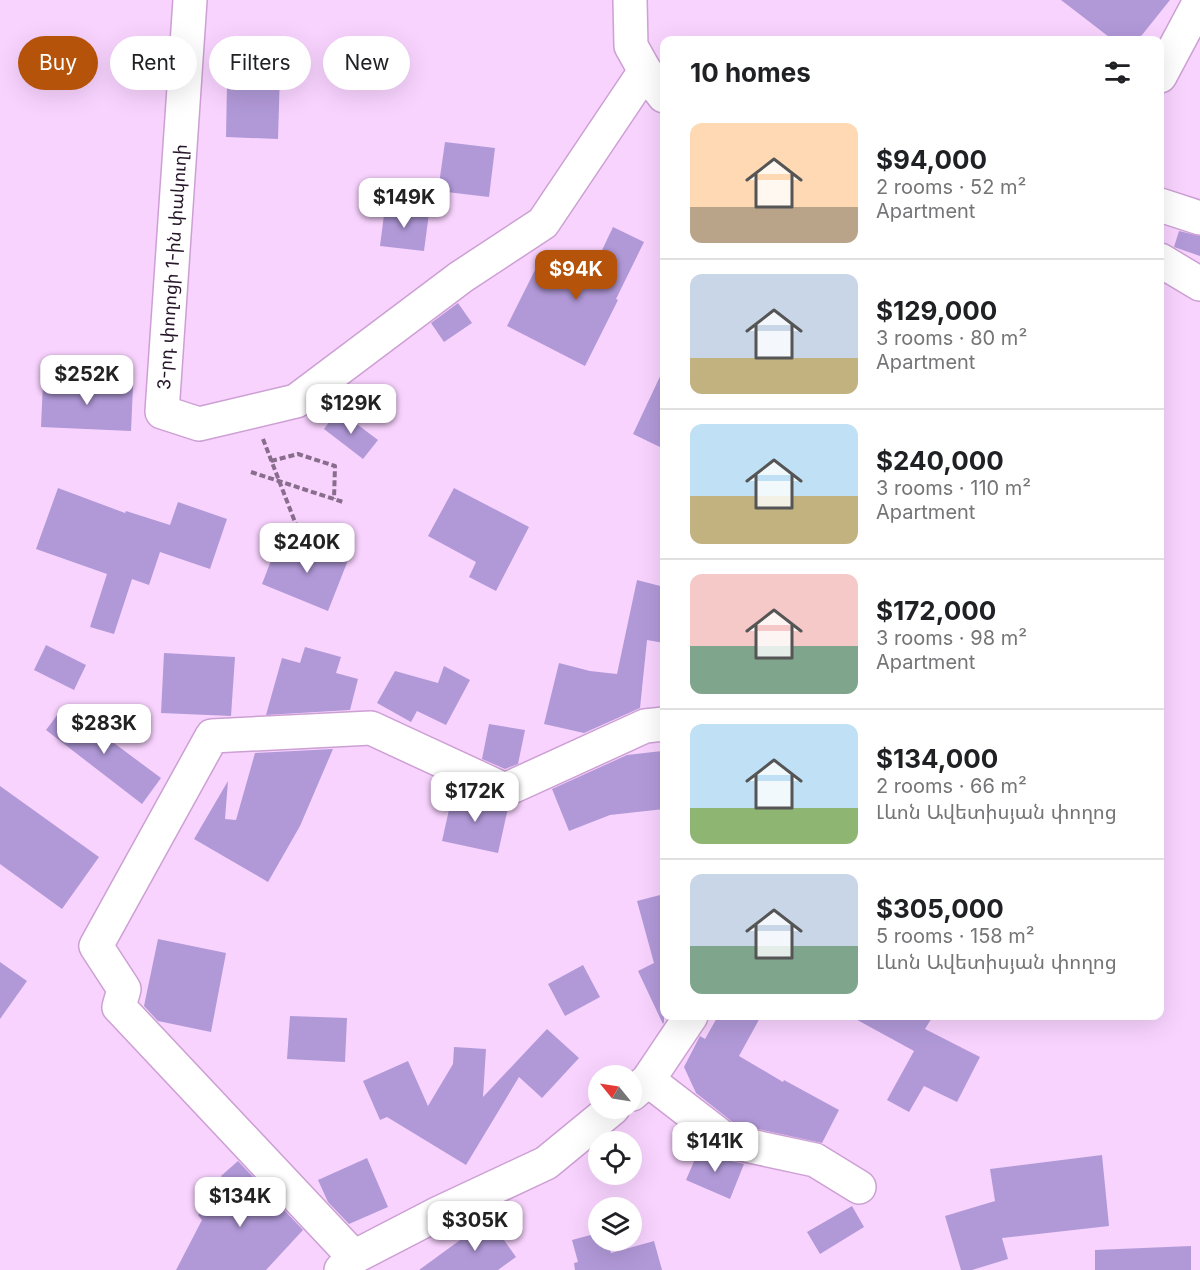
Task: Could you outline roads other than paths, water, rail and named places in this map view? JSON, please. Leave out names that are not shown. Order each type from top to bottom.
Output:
[{"type":"street","name":"3-րդ փողոցի 1-ին փակուղի","points":[[190,0],[162,412],[199,424],[296,401],[461,277],[543,223],[655,84]]},
{"type":"street","points":[[630,0],[631,46],[655,84]]},
{"type":"street","points":[[1164,68],[1200,1]]},
{"type":"street","points":[[1164,206],[1200,218]]},
{"type":"street","points":[[1164,262],[1200,284]]},
{"type":"street","points":[[600,1119],[546,1163],[439,1213],[348,1264],[119,1007],[124,989],[96,946],[212,736],[371,728],[505,790],[645,726],[660,724]]},
{"type":"street","points":[[642,1084],[687,1020]]},
{"type":"street","points":[[642,1088],[727,1142],[815,1160],[859,1187]]}]
